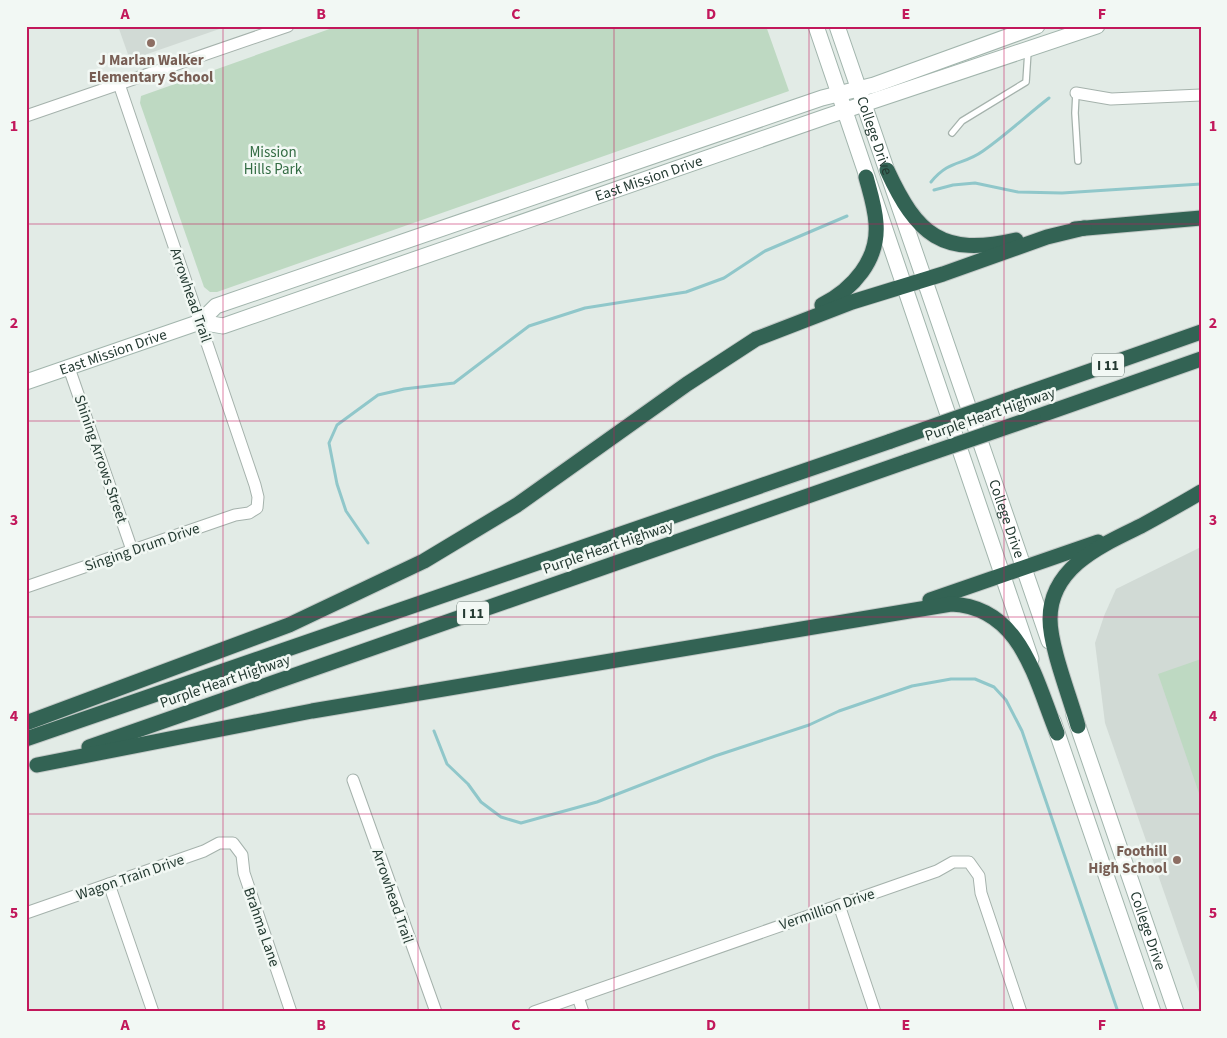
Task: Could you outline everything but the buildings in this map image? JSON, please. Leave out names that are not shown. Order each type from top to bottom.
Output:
[{"type":"highway","points":[[887,170],[906,209],[917,222],[944,240],[957,245],[981,247],[1045,233],[1201,218]]},
{"type":"highway","points":[[26,723],[289,626],[424,562],[517,505],[727,357],[844,292],[865,268],[873,248],[876,223],[866,177]]},
{"type":"highway","points":[[785,326],[874,294],[904,286],[1047,237],[1084,228]]},
{"type":"highway","name":"Purple Heart Highway","points":[[26,739],[891,441],[1201,332]]},
{"type":"highway","name":"Purple Heart Highway","points":[[32,767],[1201,359]]},
{"type":"highway","points":[[1078,726],[1052,638],[1050,618],[1052,605],[1061,582],[1080,560],[1092,552],[1201,492]]},
{"type":"highway","points":[[889,614],[1140,526]]},
{"type":"highway","points":[[32,767],[312,711],[951,604],[975,607],[996,618],[1013,634],[1022,648],[1057,733]]},
{"type":"main road","name":"College Drive","points":[[816,26],[866,177],[1153,1012]]},
{"type":"main road","name":"College Drive","points":[[837,26],[1176,1012]]},
{"type":"main road","name":"East Mission Drive","points":[[26,382],[200,322],[216,306],[514,202],[858,89],[1037,26]]},
{"type":"main road","name":"East Mission Drive","points":[[200,322],[224,326],[844,111],[1097,26]]},
{"type":"street","points":[[26,116],[288,26]]},
{"type":"street","name":"Arrowhead Trail","points":[[119,84],[255,485],[258,498],[257,508]]},
{"type":"street","points":[[1076,93],[1111,99],[1201,95]]},
{"type":"street","name":"Shining Arrows Street","points":[[69,368],[132,550]]},
{"type":"street","name":"Singing Drum Drive","points":[[26,587],[235,515],[249,513],[257,508]]},
{"type":"street","name":"Arrowhead Trail","points":[[353,780],[436,1012]]},
{"type":"street","name":"Wagon Train Drive","points":[[26,913],[204,851],[219,843],[233,843]]},
{"type":"street","name":"Brahma Lane","points":[[233,843],[242,856],[244,873],[291,1012]]},
{"type":"street","name":"Vermillion Drive","points":[[534,1012],[937,871],[953,862],[969,862],[979,876],[980,893],[1021,1012]]},
{"type":"street","points":[[109,884],[148,1011]]},
{"type":"street","points":[[839,905],[875,1012]]},
{"type":"street","points":[[578,997],[583,1012]]},
{"type":"lane","points":[[952,133],[962,121],[1026,82],[1028,49]]},
{"type":"lane","points":[[1076,93],[1075,113],[1078,161]]},
{"type":"shaded area","name":"J Marlan Walker Elementary School","points":[[118,26],[228,26],[130,60]]},
{"type":"shaded area","name":"Foothill High School","points":[[1201,547],[1201,998],[1105,723],[1095,643],[1116,589]]},
{"type":"green space","name":"Mission Hills Park","points":[[338,26],[766,26],[789,91],[217,292],[210,292],[204,287],[140,103],[141,96]]},
{"type":"green space","points":[[1201,659],[1201,799],[1158,674]]},
{"type":"waterway","points":[[931,182],[950,166],[976,156],[1049,98]]},
{"type":"waterway","points":[[934,190],[953,185],[975,183],[1018,192],[1062,193],[1201,184]]},
{"type":"waterway","points":[[368,543],[346,511],[337,484],[329,443],[337,425],[378,395],[404,389],[454,383],[529,326],[585,308],[686,292],[724,278],[765,251],[847,216]]},
{"type":"waterway","points":[[434,731],[447,764],[468,784],[481,802],[501,817],[521,823],[597,802],[715,756],[809,725],[839,711],[912,686],[951,679],[975,679],[994,687],[1006,700],[1022,731],[1118,1012]]},
{"type":"place","name":"J Marlan Walker Elementary School","points":[[151,43]]},
{"type":"place","name":"Foothill High School","points":[[1177,860]]}]
